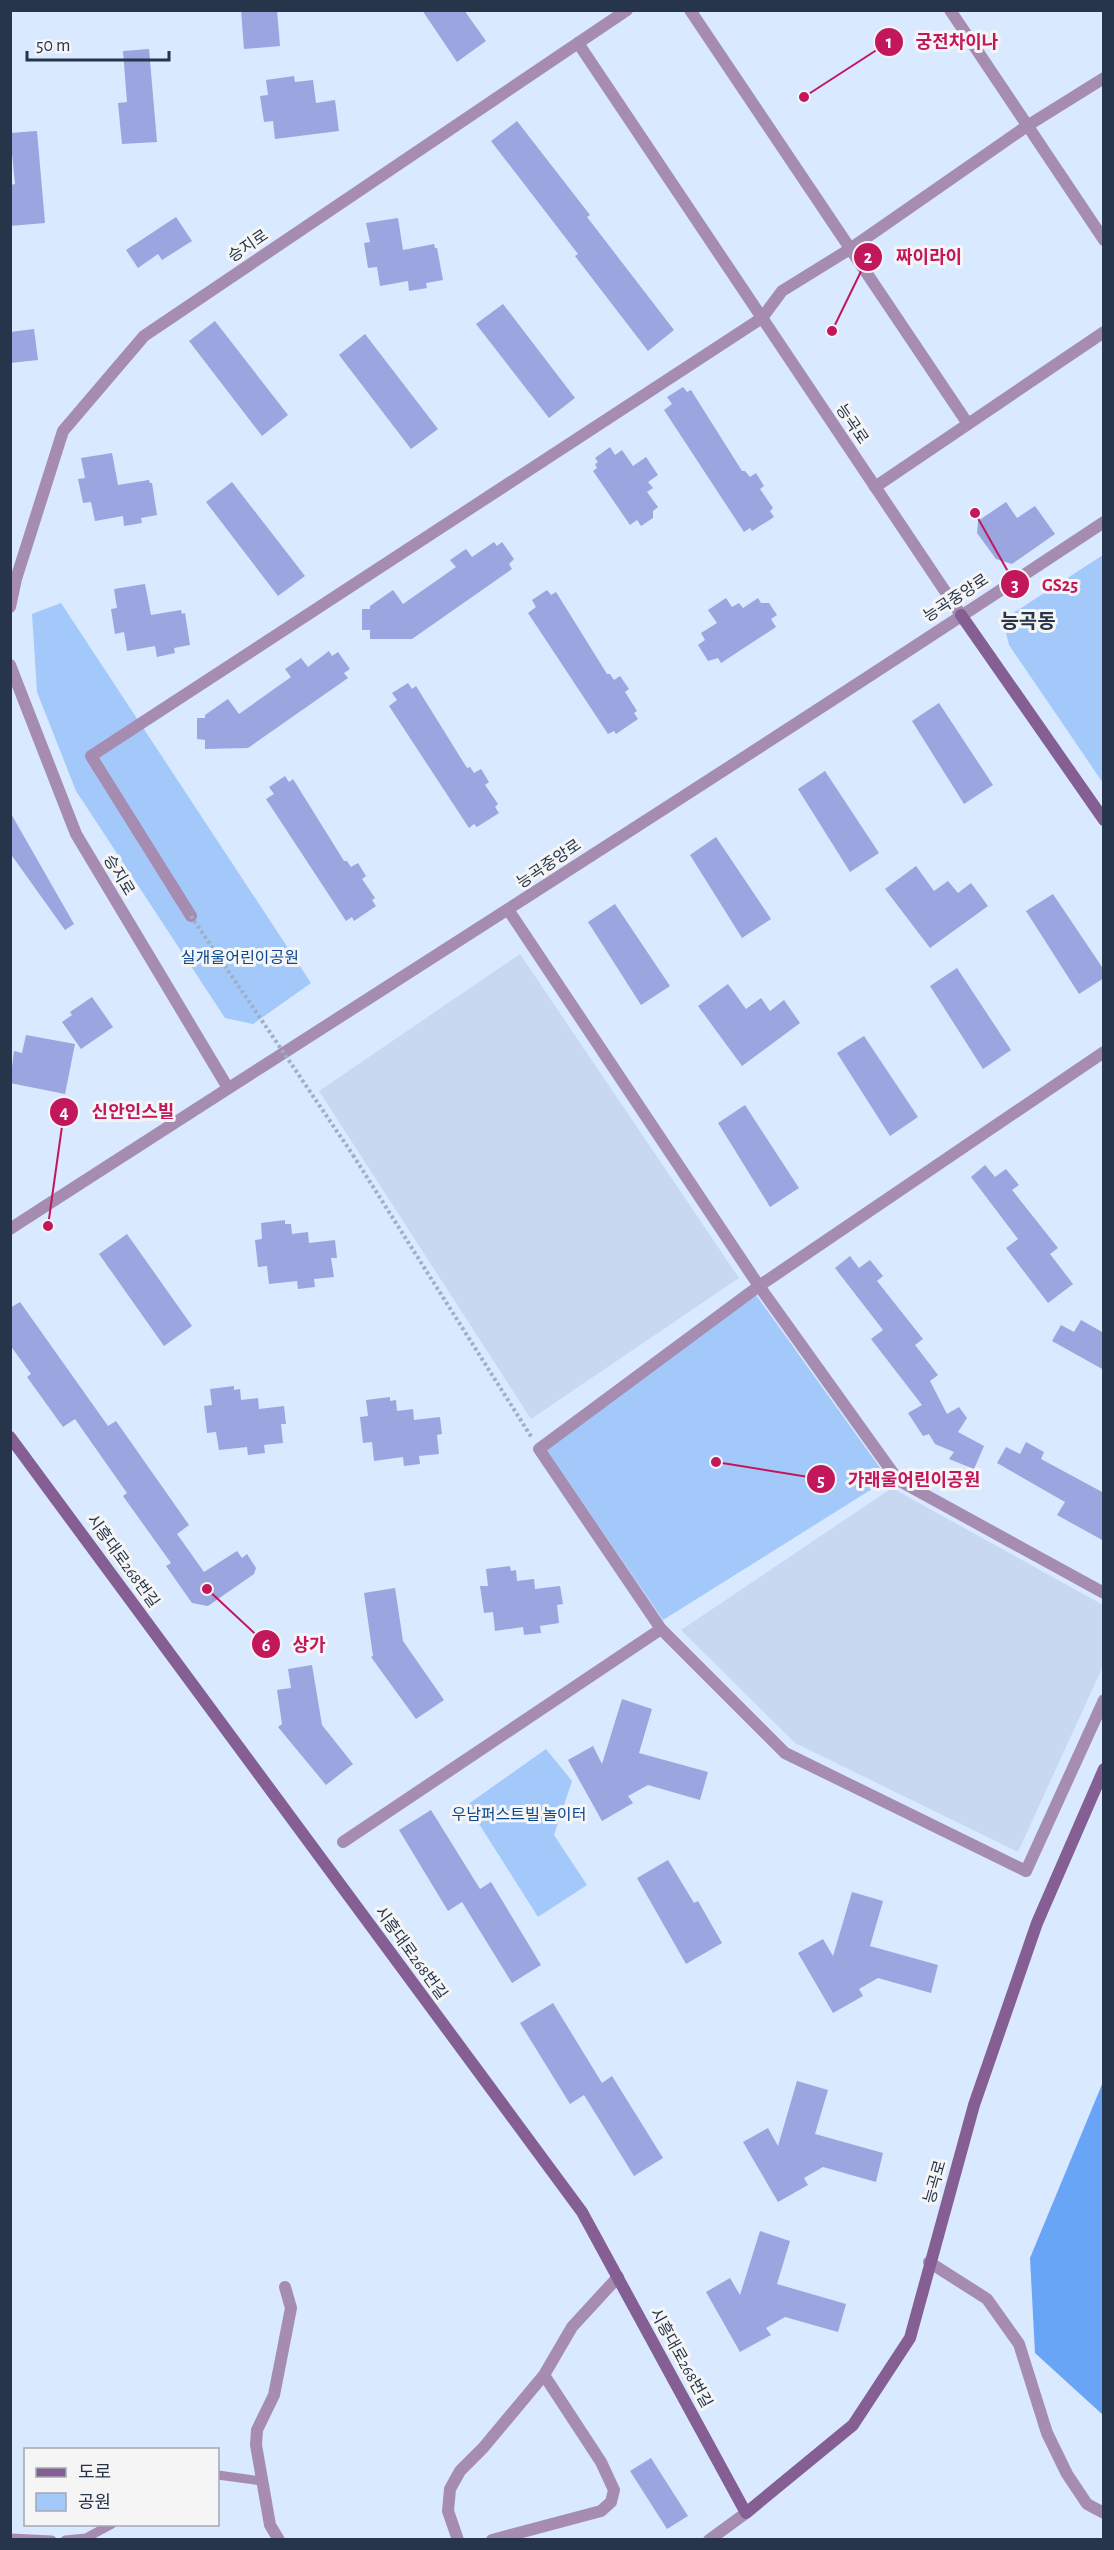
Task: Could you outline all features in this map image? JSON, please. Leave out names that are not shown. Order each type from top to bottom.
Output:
[{"type":"main road","name":"능곡로","points":[[961,615],[1104,820]]},
{"type":"main road","name":"시흥대로268번길","points":[[10,1437],[582,2212],[746,2513]]},
{"type":"main road","name":"능곡로","points":[[746,2513],[853,2425],[910,2338],[929,2262],[974,2105],[1037,1923],[1104,1769]]},
{"type":"street","name":"승지로","points":[[10,607],[16,579],[63,431],[144,336],[627,10]]},
{"type":"street","points":[[690,10],[968,424]]},
{"type":"street","points":[[950,10],[1104,240]]},
{"type":"street","name":"능곡로","points":[[578,43],[961,615]]},
{"type":"street","points":[[190,915],[91,756],[762,318],[782,291],[850,249],[1027,126],[1104,78]]},
{"type":"street","points":[[875,487],[1104,332]]},
{"type":"street","name":"능곡중앙로","points":[[10,1229],[509,911],[1104,522]]},
{"type":"street","name":"승지로","points":[[10,665],[75,834],[228,1088]]},
{"type":"street","points":[[509,911],[759,1286],[898,1480],[1104,1593]]},
{"type":"street","points":[[1104,1052],[759,1286],[539,1449],[661,1629],[785,1753],[1026,1871],[1104,1700]]},
{"type":"street","points":[[344,1842],[661,1629]]},
{"type":"street","points":[[929,2262],[987,2299],[1018,2344],[1047,2433],[1067,2474],[1087,2504],[1104,2513]]},
{"type":"street","points":[[458,2540],[448,2511],[450,2489],[460,2471],[483,2448],[544,2375],[572,2327],[618,2277]]},
{"type":"street","points":[[279,2540],[270,2525],[256,2445],[257,2430],[274,2395],[291,2308],[285,2287]]},
{"type":"street","points":[[492,2540],[601,2511],[611,2502],[615,2490],[601,2462],[544,2375]]},
{"type":"street","name":"능곡로","points":[[709,2540],[746,2513]]},
{"type":"lane","points":[[219,2475],[262,2481]]},
{"type":"lane","points":[[65,2540],[86,2538],[108,2526]]},
{"type":"lane","points":[[10,2538],[52,2540]]},
{"type":"path","points":[[190,915],[353,1155],[539,1449]]},
{"type":"shaded area","points":[[520,954],[739,1278],[531,1419],[319,1091]]},
{"type":"shaded area","points":[[892,1488],[1103,1605],[1103,1666],[1018,1852],[795,1743],[681,1630]]},
{"type":"shaded area","points":[[1103,2082],[1103,2415],[1035,2353],[1030,2258]]},
{"type":"green space","points":[[1103,555],[1103,783],[1009,645],[1005,629],[1007,617]]},
{"type":"green space","name":"실개울어린이공원","points":[[61,603],[311,983],[253,1024],[225,1018],[76,791],[37,692],[32,614]]},
{"type":"green space","points":[[756,1295],[888,1479],[663,1620],[544,1446]]},
{"type":"green space","name":"우남퍼스트빌 놀이터","points":[[546,1749],[572,1781],[554,1835],[587,1885],[538,1917],[467,1805]]},
{"type":"building","points":[[241,10],[277,10],[280,46],[244,49]]},
{"type":"building","points":[[422,10],[464,10],[486,41],[457,62]]},
{"type":"building","points":[[149,49],[157,142],[122,144],[118,103],[127,102],[123,51]]},
{"type":"building","points":[[294,76],[295,82],[313,80],[316,103],[335,100],[339,131],[275,139],[273,121],[264,122],[260,96],[268,95],[266,80]]},
{"type":"building","points":[[517,121],[590,215],[587,217],[674,330],[648,351],[575,256],[578,254],[491,141]]},
{"type":"building","points":[[37,131],[45,223],[10,226],[10,185],[15,184],[10,133]]},
{"type":"building","points":[[176,217],[192,241],[162,260],[158,254],[138,268],[126,250]]},
{"type":"building","points":[[398,218],[403,250],[434,244],[437,248],[443,280],[426,283],[427,288],[409,291],[408,281],[380,286],[377,267],[368,268],[364,243],[370,242],[366,223]]},
{"type":"building","points":[[503,304],[575,398],[549,418],[476,324]]},
{"type":"building","points":[[215,321],[288,415],[262,436],[189,341]]},
{"type":"building","points":[[34,329],[38,360],[10,363],[10,332]]},
{"type":"building","points":[[365,334],[438,429],[411,449],[339,355]]},
{"type":"building","points":[[683,387],[687,392],[691,390],[742,471],[750,477],[756,473],[764,486],[760,489],[773,508],[770,511],[774,517],[752,531],[750,528],[744,532],[664,410],[672,404],[667,397]]},
{"type":"building","points":[[610,447],[615,455],[622,450],[633,466],[646,457],[658,475],[648,482],[653,488],[647,492],[658,507],[653,511],[653,518],[641,526],[637,520],[630,525],[593,471],[597,468],[595,464],[598,462],[595,458]]},
{"type":"building","points":[[112,453],[118,485],[149,480],[152,483],[157,515],[141,518],[142,523],[124,526],[123,516],[95,521],[91,502],[83,503],[78,479],[85,478],[81,458]]},
{"type":"building","points":[[232,482],[305,576],[278,596],[206,502]]},
{"type":"building","points":[[1006,502],[1017,518],[1035,506],[1055,534],[1012,564],[996,559],[977,533],[978,521]]},
{"type":"building","points":[[494,542],[497,546],[502,542],[514,559],[509,564],[512,569],[412,639],[370,639],[370,630],[362,630],[362,609],[370,609],[370,606],[393,590],[403,604],[456,567],[450,560],[466,549],[472,557]]},
{"type":"building","points":[[145,584],[151,615],[181,610],[182,614],[185,613],[190,645],[174,648],[175,653],[157,657],[155,646],[127,651],[124,632],[115,634],[111,609],[117,608],[114,589]]},
{"type":"building","points":[[547,590],[551,595],[556,592],[607,674],[610,674],[614,680],[620,676],[629,689],[625,692],[637,711],[634,713],[638,719],[616,734],[614,731],[608,734],[528,613],[536,607],[532,600]]},
{"type":"building","points":[[726,598],[732,607],[739,603],[743,608],[758,598],[761,603],[769,603],[777,615],[771,619],[776,627],[721,663],[718,658],[708,661],[698,645],[705,640],[701,633],[717,623],[708,610]]},
{"type":"building","points":[[329,651],[332,656],[338,652],[350,669],[344,673],[348,678],[248,748],[205,749],[205,740],[197,739],[197,718],[205,718],[205,715],[228,699],[239,714],[291,677],[285,669],[301,658],[308,667]]},
{"type":"building","points":[[408,683],[412,689],[416,686],[467,768],[470,767],[474,773],[481,769],[489,782],[485,785],[498,804],[495,807],[499,813],[477,827],[474,824],[469,828],[389,706],[397,700],[392,693]]},
{"type":"building","points":[[939,703],[993,785],[964,804],[912,721]]},
{"type":"building","points":[[825,771],[879,853],[850,872],[798,789]]},
{"type":"building","points":[[285,776],[289,782],[293,779],[344,861],[347,861],[351,867],[358,863],[366,876],[362,879],[375,898],[372,900],[376,906],[354,921],[352,917],[346,921],[266,799],[274,794],[269,787]]},
{"type":"building","points":[[10,812],[74,924],[65,930],[10,853]]},
{"type":"building","points":[[716,837],[771,919],[742,938],[690,855]]},
{"type":"building","points":[[916,866],[934,891],[948,881],[958,893],[971,883],[988,906],[930,948],[885,889]]},
{"type":"building","points":[[1053,894],[1104,970],[1104,978],[1079,994],[1026,911]]},
{"type":"building","points":[[615,904],[670,986],[641,1005],[588,922]]},
{"type":"building","points":[[957,968],[1011,1050],[983,1069],[930,986]]},
{"type":"building","points":[[728,984],[746,1009],[761,998],[770,1011],[784,1000],[800,1023],[742,1066],[698,1006]]},
{"type":"building","points":[[92,997],[113,1027],[81,1049],[62,1022],[72,1015],[70,1012]]},
{"type":"building","points":[[26,1035],[75,1044],[65,1094],[10,1083],[14,1051],[22,1053]]},
{"type":"building","points":[[864,1036],[918,1117],[890,1136],[837,1053]]},
{"type":"building","points":[[745,1105],[799,1188],[770,1207],[718,1123]]},
{"type":"building","points":[[985,1165],[995,1177],[1006,1169],[1019,1185],[1012,1190],[1058,1248],[1050,1254],[1073,1284],[1048,1303],[1006,1248],[1018,1239],[971,1177]]},
{"type":"building","points":[[285,1220],[285,1224],[291,1224],[292,1234],[308,1232],[309,1243],[335,1240],[337,1258],[331,1258],[334,1277],[314,1279],[315,1287],[298,1289],[297,1281],[269,1284],[267,1266],[258,1267],[255,1240],[262,1239],[261,1223]]},
{"type":"building","points":[[127,1234],[192,1326],[164,1346],[99,1254]]},
{"type":"building","points":[[850,1256],[859,1268],[870,1260],[883,1276],[877,1281],[923,1339],[915,1345],[938,1375],[930,1381],[947,1414],[959,1407],[967,1418],[958,1432],[984,1446],[974,1469],[949,1459],[954,1452],[935,1444],[929,1434],[923,1436],[908,1413],[922,1405],[871,1339],[883,1330],[835,1268]]},
{"type":"building","points":[[20,1302],[108,1426],[116,1421],[189,1525],[177,1534],[204,1572],[237,1551],[242,1558],[247,1554],[256,1568],[254,1574],[208,1606],[192,1603],[166,1566],[171,1563],[123,1496],[127,1493],[75,1419],[63,1427],[27,1377],[31,1374],[10,1345],[10,1308]]},
{"type":"building","points":[[1081,1320],[1104,1333],[1104,1370],[1052,1341],[1061,1325],[1074,1332]]},
{"type":"building","points":[[234,1386],[234,1390],[240,1389],[241,1400],[258,1398],[259,1409],[284,1406],[286,1424],[281,1424],[283,1443],[264,1445],[265,1453],[248,1455],[247,1447],[219,1450],[216,1432],[207,1433],[204,1406],[212,1405],[210,1389]]},
{"type":"building","points":[[390,1397],[390,1401],[396,1400],[397,1411],[413,1409],[414,1420],[440,1417],[442,1434],[437,1435],[439,1454],[419,1456],[420,1464],[404,1466],[403,1457],[374,1461],[372,1442],[363,1443],[360,1417],[368,1416],[366,1400]]},
{"type":"building","points":[[1026,1442],[1044,1452],[1041,1459],[1104,1493],[1104,1541],[1057,1515],[1065,1502],[997,1463],[1006,1447],[1020,1454]]},
{"type":"building","points":[[510,1566],[511,1571],[516,1570],[517,1581],[534,1579],[535,1589],[560,1586],[563,1604],[557,1605],[559,1623],[540,1626],[541,1633],[524,1635],[523,1627],[495,1631],[493,1612],[484,1613],[480,1586],[488,1586],[486,1569]]},
{"type":"building","points":[[395,1588],[403,1641],[444,1700],[416,1719],[371,1657],[373,1656],[364,1593]]},
{"type":"building","points":[[312,1665],[322,1725],[353,1764],[326,1785],[278,1727],[282,1724],[277,1690],[291,1688],[288,1669]]},
{"type":"building","points":[[622,1699],[652,1709],[639,1753],[708,1772],[700,1800],[648,1785],[628,1796],[633,1803],[602,1821],[568,1760],[593,1746],[602,1764]]},
{"type":"building","points":[[431,1810],[480,1889],[491,1882],[541,1965],[512,1983],[462,1902],[448,1911],[399,1830]]},
{"type":"building","points":[[668,1860],[694,1903],[698,1901],[722,1943],[686,1964],[637,1878]]},
{"type":"building","points":[[852,1892],[883,1901],[870,1946],[938,1965],[931,1993],[878,1978],[859,1989],[863,1996],[833,2013],[798,1953],[823,1939],[833,1956]]},
{"type":"building","points":[[553,2003],[602,2083],[612,2076],[663,2158],[634,2176],[584,2095],[570,2104],[520,2023]]},
{"type":"building","points":[[797,2081],[828,2090],[815,2134],[883,2153],[876,2182],[823,2167],[804,2178],[808,2185],[778,2202],[743,2142],[768,2128],[778,2146]]},
{"type":"building","points":[[760,2231],[790,2241],[777,2284],[846,2304],[838,2332],[785,2317],[766,2328],[771,2335],[740,2352],[706,2292],[730,2278],[740,2295]]},
{"type":"building","points":[[651,2458],[688,2516],[667,2529],[630,2471]]},
{"type":"place","name":"궁전차이나","points":[[804,97]]},
{"type":"place","name":"짜이라이","points":[[832,331]]},
{"type":"place","name":"GS25","points":[[975,513]]},
{"type":"place","name":"신안인스빌","points":[[48,1226]]},
{"type":"place","name":"가래울어린이공원","points":[[716,1462]]},
{"type":"place","name":"상가","points":[[207,1589]]},
{"type":"district","name":"능곡동","points":[[1028,622]]}]
